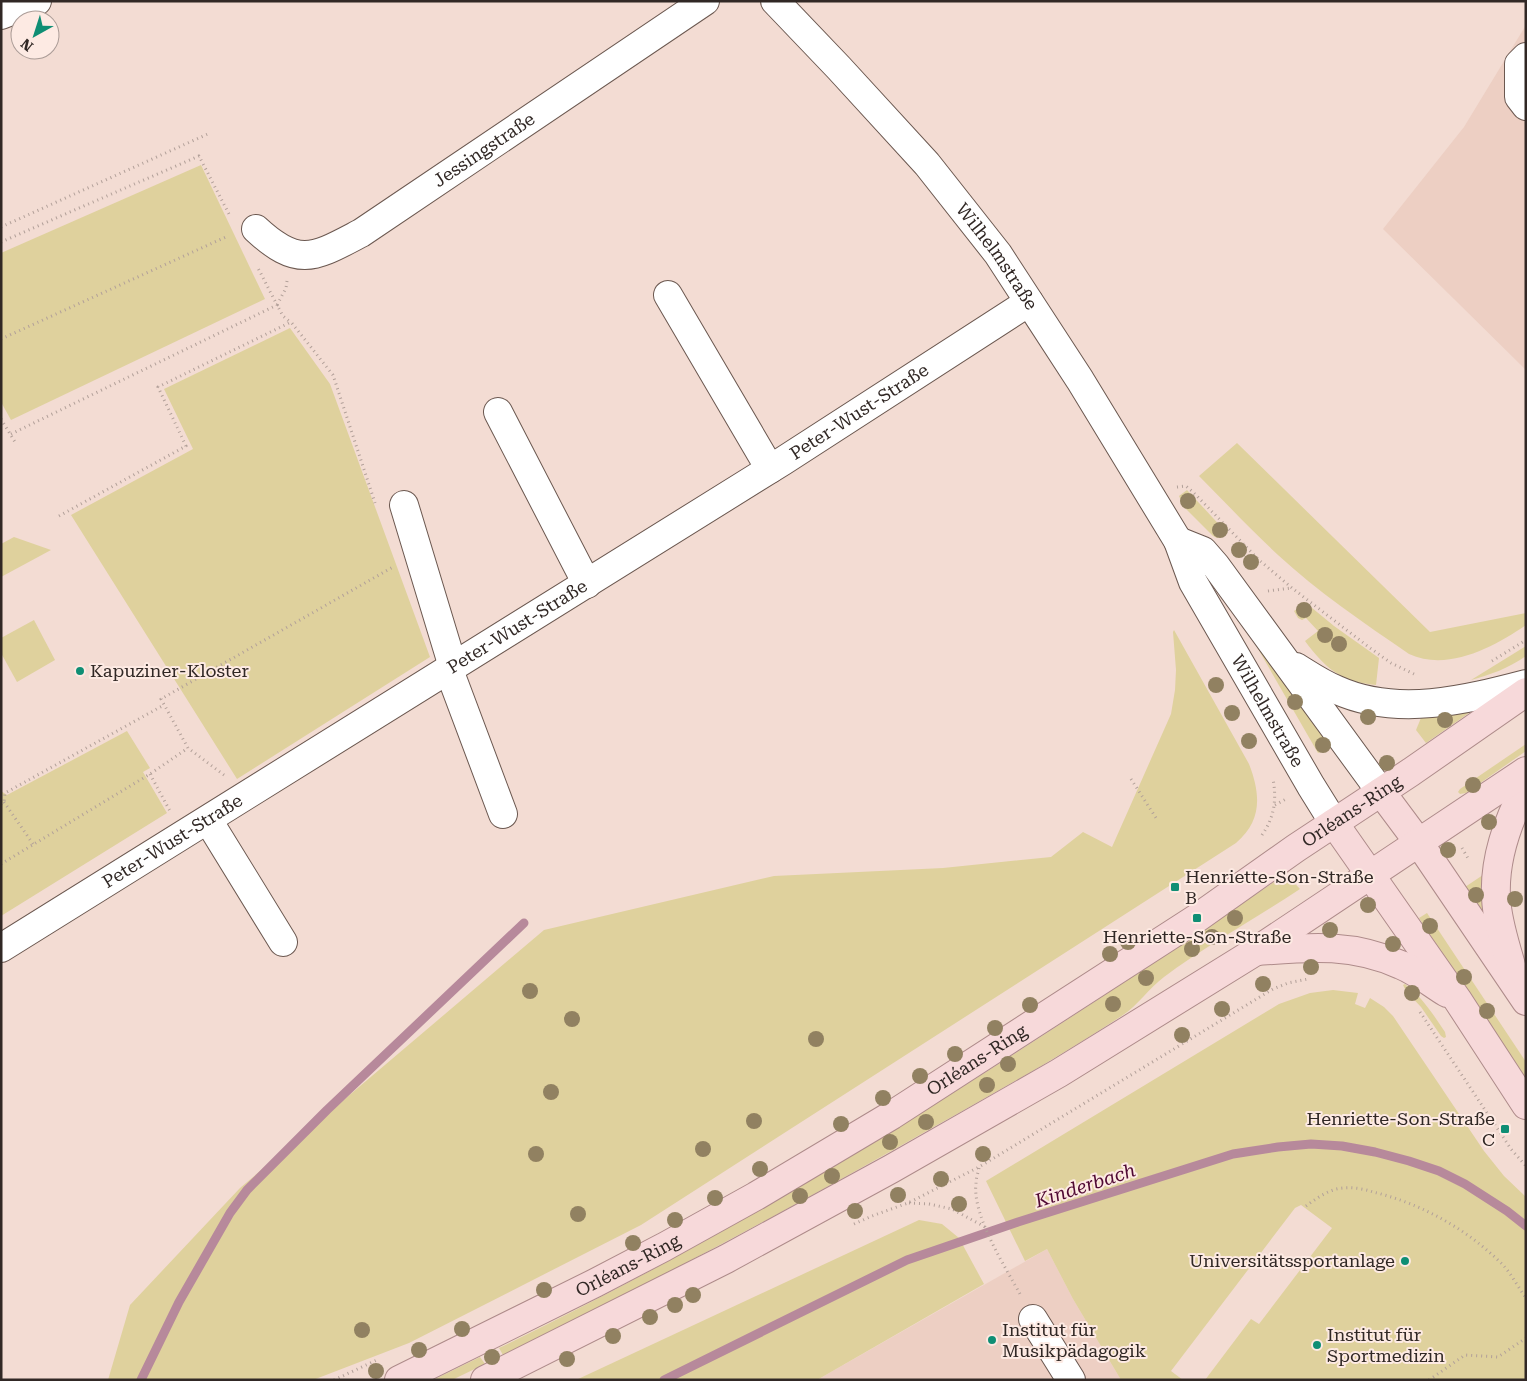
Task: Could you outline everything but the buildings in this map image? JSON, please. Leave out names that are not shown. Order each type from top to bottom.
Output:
[{"type":"main road","name":"Orléans-Ring","points":[[399,1380],[603,1279],[822,1158],[988,1054],[1197,918],[1526,692]]},
{"type":"main road","points":[[485,1380],[726,1259],[883,1173],[1075,1063],[1256,951],[1526,770]]},
{"type":"main road","points":[[1521,995],[1498,916],[1496,888],[1498,866],[1507,827],[1514,808],[1526,786]]},
{"type":"main road","points":[[1381,792],[1418,843],[1521,995]]},
{"type":"main road","name":"Wilhelmstraße","points":[[1334,823],[1370,874]]},
{"type":"main road","points":[[1370,874],[1457,1000],[1526,1105]]},
{"type":"main road","points":[[1256,951],[1317,947],[1366,953],[1402,966],[1457,1000]]},
{"type":"street","points":[[1,15],[37,1]]},
{"type":"street","name":"Jessingstraße","points":[[245,226],[289,253],[307,255],[323,252],[361,233],[705,1]]},
{"type":"street","name":"Wilhelmstraße","points":[[775,1],[926,164],[998,254],[1080,380],[1178,540],[1193,582],[1334,823]]},
{"type":"street","points":[[1526,57],[1519,64],[1519,97],[1526,106]]},
{"type":"street","points":[[668,295],[770,469]]},
{"type":"street","name":"Peter-Wust-Straße","points":[[1,948],[587,584],[1029,302]]},
{"type":"street","points":[[498,412],[587,584]]},
{"type":"street","points":[[391,508],[503,814]]},
{"type":"street","points":[[1178,540],[1203,551],[1216,566],[1381,792]]},
{"type":"street","points":[[1286,662],[1337,690],[1369,701],[1402,704],[1440,703],[1526,684]]},
{"type":"street","points":[[208,820],[283,942]]},
{"type":"street","points":[[1033,1319],[1071,1380]]},
{"type":"path","points":[[1,227],[210,132]]},
{"type":"path","points":[[1,242],[200,156],[245,226]]},
{"type":"path","points":[[1,339],[229,235]]},
{"type":"path","points":[[255,264],[283,316],[291,322],[333,375],[391,508]]},
{"type":"path","points":[[10,434],[277,305],[286,288]]},
{"type":"path","points":[[59,516],[186,446],[158,387],[291,322]]},
{"type":"path","points":[[1,419],[15,442]]},
{"type":"path","points":[[1147,491],[1186,486],[1254,555],[1292,588],[1391,663],[1416,675]]},
{"type":"path","points":[[230,781],[188,748],[160,699],[396,566]]},
{"type":"path","points":[[33,844],[3,803],[5,793],[164,705]]},
{"type":"path","points":[[1,864],[150,774],[188,748]]},
{"type":"path","points":[[1131,779],[1158,821]]},
{"type":"path","points":[[1260,838],[1268,824]]},
{"type":"path","points":[[1033,1319],[985,1227],[978,1208],[975,1184],[979,1167],[1273,989],[1310,978]]},
{"type":"path","points":[[1417,1008],[1511,1149],[1526,1166]]},
{"type":"path","points":[[1306,1206],[1320,1196],[1343,1188],[1362,1189],[1395,1197],[1426,1210],[1466,1234],[1502,1264],[1526,1298]]},
{"type":"path","points":[[908,1203],[929,1204],[952,1209],[985,1227]]},
{"type":"path","points":[[1429,1380],[1465,1355],[1498,1356],[1526,1338]]},
{"type":"path","points":[[334,1380],[384,1356]]},
{"type":"shaded area","points":[[1526,25],[1526,370],[1383,229],[1464,127]]},
{"type":"shaded area","points":[[201,165],[265,299],[11,420],[1,402],[1,253]]},
{"type":"shaded area","points":[[290,328],[330,384],[430,657],[237,779],[71,515],[193,449],[164,389]]},
{"type":"shaded area","points":[[1237,443],[1430,632],[1526,613],[1526,625],[1485,649],[1455,659],[1424,659],[1409,654],[1342,607],[1293,569],[1199,476]]},
{"type":"shaded area","points":[[1187,490],[1226,532],[1217,538],[1213,536],[1184,507],[1179,496]]},
{"type":"shaded area","points":[[14,537],[51,550],[1,577],[1,544]]},
{"type":"shaded area","points":[[1200,562],[1241,619],[1224,598],[1202,576]]},
{"type":"shaded area","points":[[1306,603],[1334,626],[1379,658],[1376,685],[1353,681],[1343,677],[1327,666],[1312,651],[1305,641],[1318,631],[1306,618],[1302,620],[1298,618],[1294,611]]},
{"type":"shaded area","points":[[34,620],[55,660],[17,682],[1,653],[1,638]]},
{"type":"shaded area","points":[[1243,622],[1332,748],[1318,753]]},
{"type":"shaded area","points":[[1174,630],[1249,764],[1253,775],[1257,797],[1255,817],[1245,835],[1236,843],[641,1225],[409,1343],[313,1380],[108,1380],[130,1305],[240,1188],[544,930],[774,876],[943,868],[1051,857],[1083,832],[1112,847],[1171,714],[1176,670]]},
{"type":"shaded area","points":[[1526,646],[1526,656],[1520,660],[1499,671],[1471,680]]},
{"type":"shaded area","points":[[1467,708],[1469,713],[1426,743],[1416,730],[1423,713]]},
{"type":"shaded area","points":[[127,731],[150,768],[143,772],[167,813],[1,916],[1,791],[7,795]]},
{"type":"shaded area","points":[[1526,744],[1526,751],[1466,793],[1460,794],[1458,792],[1460,789]]},
{"type":"shaded area","points":[[1286,874],[1300,889],[1180,965],[1159,981],[1128,1011],[1069,1049],[958,1114],[754,1227],[654,1280],[503,1355],[499,1348],[703,1242],[803,1185],[901,1125],[1095,1002]]},
{"type":"shaded area","points":[[1483,875],[1488,912],[1479,915],[1462,889]]},
{"type":"shaded area","points":[[1427,913],[1526,1062],[1526,1080],[1419,918]]},
{"type":"shaded area","points":[[1405,984],[1427,1006],[1445,1032],[1446,1037],[1441,1036],[1421,1007],[1406,991],[1403,985]]},
{"type":"shaded area","points":[[1333,990],[1358,993],[1355,1004],[1365,1008],[1370,998],[1384,1007],[1393,1016],[1484,1151],[1504,1176],[1526,1197],[1526,1380],[1205,1380],[1251,1319],[1259,1324],[1332,1228],[1301,1205],[1295,1208],[1171,1371],[1183,1380],[1121,1380],[1073,1299],[1047,1249],[1025,1261],[986,1181],[1279,1004],[1310,993]]},
{"type":"shaded area","points":[[919,1220],[942,1224],[959,1238],[984,1284],[817,1380],[576,1380]]},
{"type":"shaded area","name":"Institut für Musikpädagogik","points":[[1047,1249],[1073,1299],[1121,1380],[817,1380]]},
{"type":"shaded area","points":[[480,1357],[485,1364],[452,1380],[433,1380]]},
{"type":"waterway","points":[[141,1380],[179,1302],[230,1213],[247,1190],[327,1110],[524,923]]},
{"type":"waterway","name":"Kinderbach","points":[[664,1380],[907,1260],[1018,1222],[1233,1154],[1311,1144],[1342,1146],[1375,1152],[1439,1171],[1465,1184],[1507,1211],[1526,1226]]},
{"type":"place","name":"Kapuziner-Kloster","points":[[80,671]]},
{"type":"place","name":"Henriette-Son-Straße B","points":[[1175,887]]},
{"type":"place","name":"Henriette-Son-Straße","points":[[1197,918]]},
{"type":"place","name":"Henriette-Son-Straße C","points":[[1505,1129]]},
{"type":"place","name":"Universitätssportanlage","points":[[1405,1261]]},
{"type":"place","name":"Institut für Musikpädagogik","points":[[992,1340]]},
{"type":"place","name":"Institut für Sportmedizin","points":[[1317,1345]]}]
